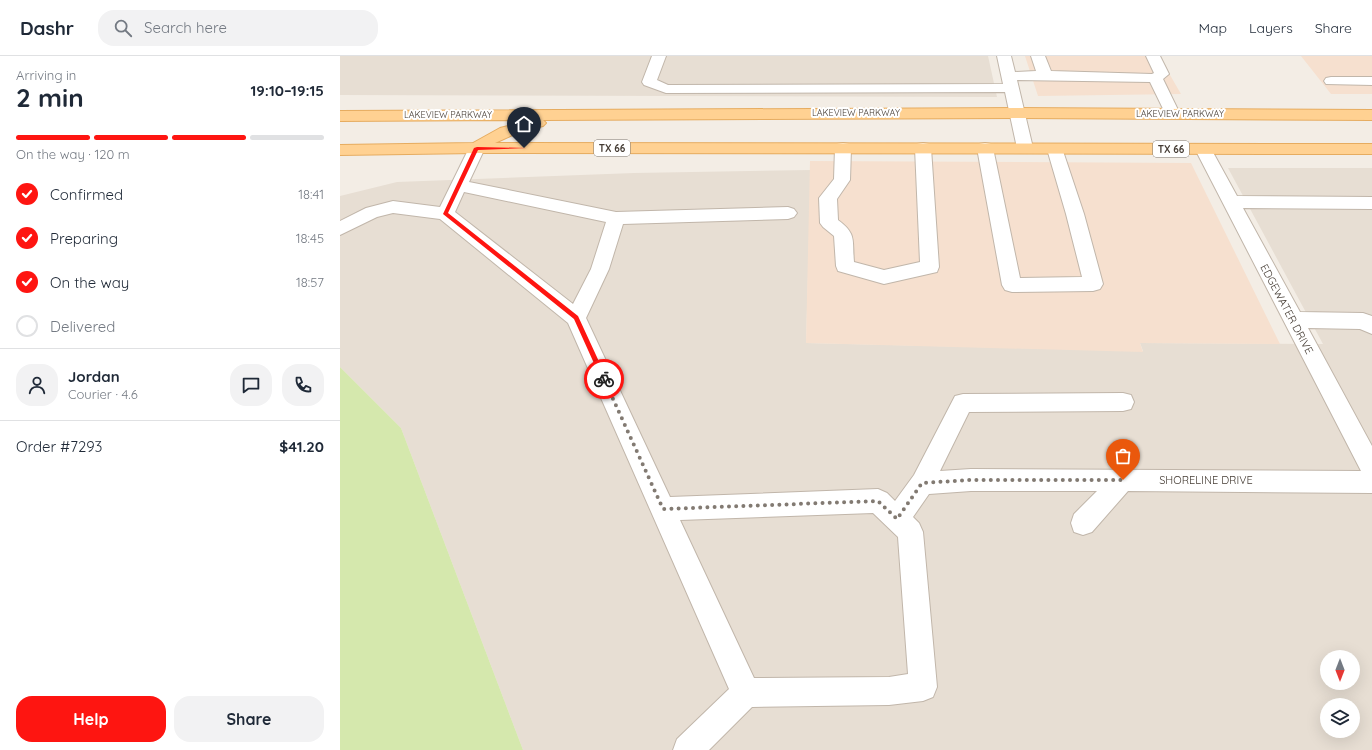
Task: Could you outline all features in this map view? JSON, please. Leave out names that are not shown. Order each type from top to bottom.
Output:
[{"type":"main road","name":"LAKEVIEW PARKWAY","points":[[340,116],[1018,112],[1372,115]]},
{"type":"main road","points":[[477,148],[494,136],[517,127],[556,120],[656,114]]},
{"type":"main road","name":"TX 66","points":[[340,150],[477,148],[1372,149]]},
{"type":"street","points":[[659,56],[648,82],[666,89],[1010,82],[1045,75],[1155,78],[1162,74],[1152,56]]},
{"type":"street","points":[[1004,56],[1026,148]]},
{"type":"street","points":[[1038,56],[1045,75]]},
{"type":"street","points":[[1155,78],[1172,114]]},
{"type":"street","points":[[1331,80],[1372,81]]},
{"type":"street","points":[[451,199],[477,148]]},
{"type":"street","points":[[844,148],[842,180],[828,198],[829,223],[843,233],[845,266],[884,277],[930,267],[923,148]]},
{"type":"street","points":[[985,148],[1012,285],[1093,284],[1075,214],[1055,148]]},
{"type":"street","name":"EDGEWATER DRIVE","points":[[1202,149],[1372,469]]},
{"type":"street","points":[[451,199],[576,318],[746,693]]},
{"type":"street","points":[[340,229],[372,212],[393,207],[451,199],[616,218],[788,213]]},
{"type":"street","points":[[1230,202],[1372,203]]},
{"type":"street","points":[[576,318],[600,269],[616,218]]},
{"type":"street","points":[[1293,320],[1363,321],[1372,326]]},
{"type":"street","points":[[897,519],[922,483],[963,403],[1123,402]]},
{"type":"street","name":"SHORELINE DRIVE","points":[[922,483],[971,480],[1372,482]]},
{"type":"street","points":[[1083,523],[1123,480]]},
{"type":"street","points":[[663,509],[878,501],[910,532],[923,687],[889,691],[746,693],[688,750]]},
{"type":"shaded area","points":[[340,56],[988,56],[997,97],[340,95]]},
{"type":"shaded area","points":[[1025,56],[1159,56],[1181,94],[1038,96]]},
{"type":"shaded area","points":[[1301,56],[1372,56],[1372,94],[1331,94]]},
{"type":"shaded area","points":[[810,161],[1191,163],[1280,344],[1140,343],[1143,352],[806,343]]},
{"type":"shaded area","points":[[1228,168],[1372,168],[1372,750],[523,750],[401,428],[340,367],[340,196],[397,182],[634,173],[811,170],[806,343],[1143,351],[1140,343],[1323,344]]},
{"type":"green space","points":[[340,367],[401,428],[523,750],[340,750]]},
{"type":"way so far","points":[[604,379],[663,509],[878,501],[897,519],[922,483],[971,480],[1123,480]]},
{"type":"route","points":[[524,148],[477,148],[450,200],[445,214],[576,318],[604,379]]}]
